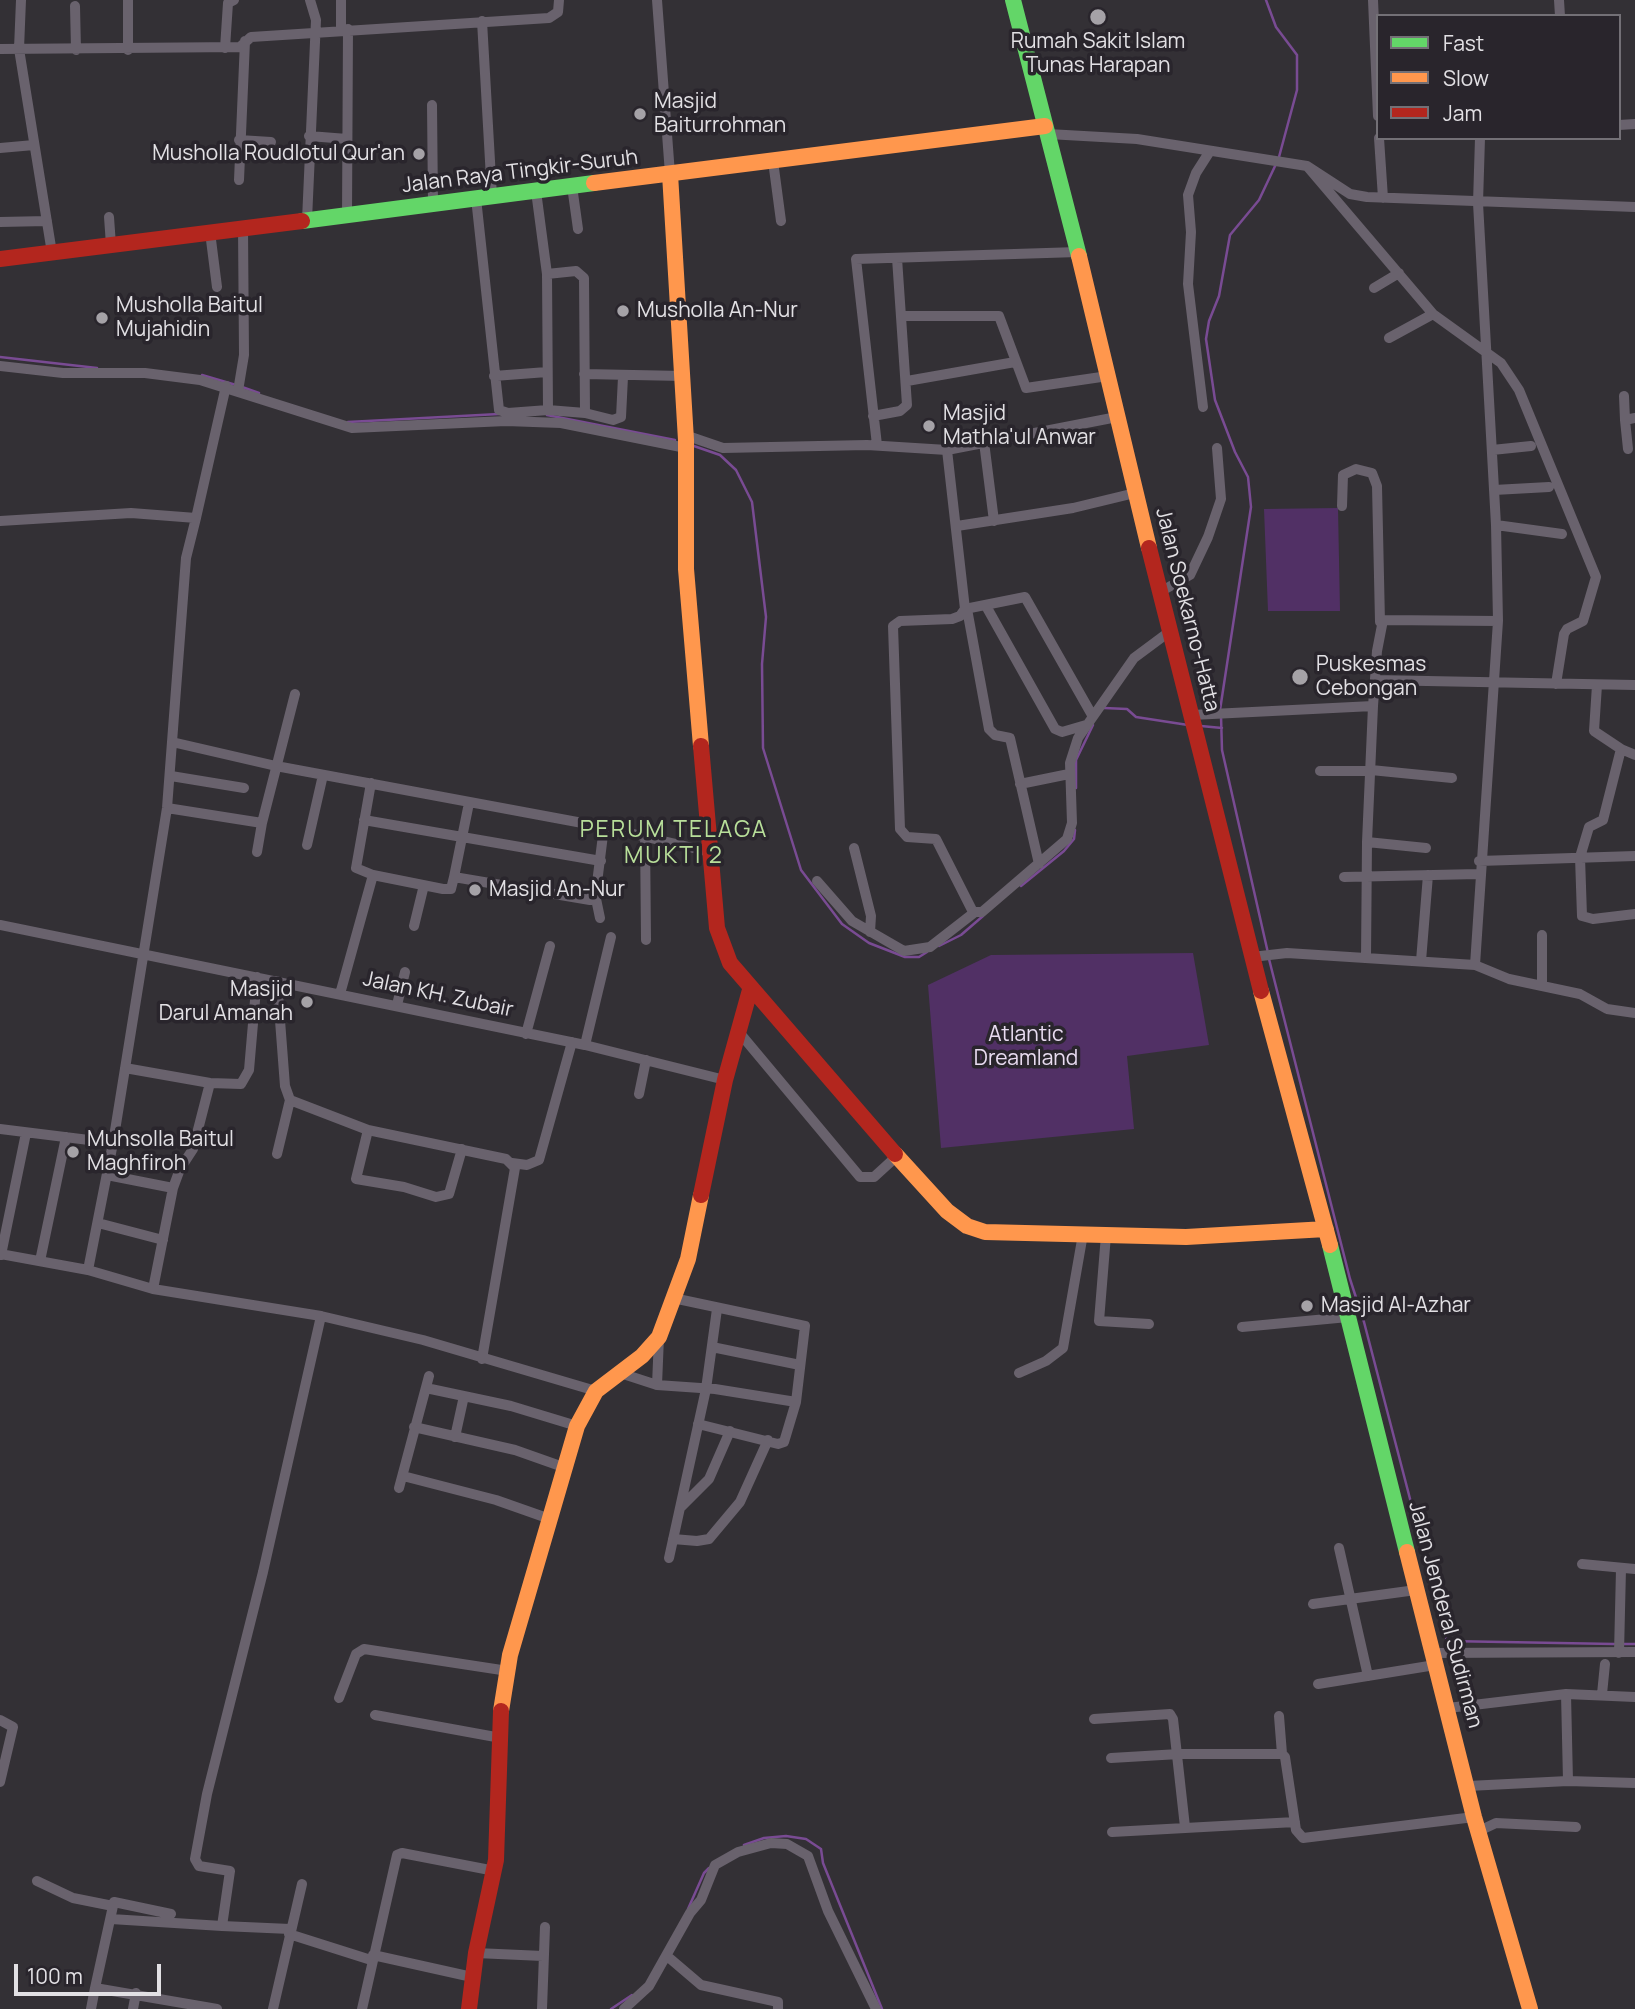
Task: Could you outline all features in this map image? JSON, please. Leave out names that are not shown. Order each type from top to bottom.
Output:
[{"type":"main road","name":"Jalan Soekarno-Hatta","points":[[1013,0],[1078,252],[1169,632],[1326,1230]]},
{"type":"main road","name":"Jalan Raya Tingkir-Suruh","points":[[0,259],[670,173],[1046,130]]},
{"type":"main road","points":[[670,173],[686,442],[686,569],[710,852],[720,938],[730,963],[750,990],[947,1211],[975,1230],[1186,1237],[1326,1230]]},
{"type":"main road","points":[[469,2009],[472,1977],[495,1871],[500,1811],[501,1738],[508,1671],[550,1518],[577,1426],[596,1391],[642,1356],[659,1336],[693,1235],[724,1080],[750,990]]},
{"type":"main road","name":"Jalan Jenderal Sudirman","points":[[1326,1230],[1477,1824],[1530,2009]]},
{"type":"street","points":[[21,0],[19,49],[52,253]]},
{"type":"street","points":[[128,0],[128,50]]},
{"type":"street","points":[[225,48],[228,3],[234,0]]},
{"type":"street","points":[[307,220],[315,12],[310,0]]},
{"type":"street","points":[[341,0],[344,29],[347,215]]},
{"type":"street","points":[[0,49],[240,47],[250,37],[549,18],[558,12],[559,0]]},
{"type":"street","points":[[657,0],[670,173]]},
{"type":"street","points":[[1373,0],[1376,70]]},
{"type":"street","points":[[75,6],[76,50]]},
{"type":"street","points":[[482,21],[484,197],[494,376],[497,404],[502,413],[548,410],[562,417],[723,448],[877,445],[947,450],[1117,417]]},
{"type":"street","points":[[239,180],[244,41]]},
{"type":"street","points":[[432,105],[433,204]]},
{"type":"street","points":[[1046,130],[1137,139],[1307,166],[1350,194],[1478,203],[1635,207]]},
{"type":"street","points":[[309,136],[347,139]]},
{"type":"street","points":[[239,140],[271,142]]},
{"type":"street","points":[[1379,140],[1383,198]]},
{"type":"street","points":[[1475,965],[1478,874],[1497,621],[1496,524],[1478,203],[1480,140]]},
{"type":"street","points":[[0,148],[34,145]]},
{"type":"street","points":[[1203,407],[1188,284],[1191,232],[1188,195],[1196,173],[1210,151]]},
{"type":"street","points":[[773,161],[782,221]]},
{"type":"street","points":[[1307,166],[1433,314],[1509,370],[1520,390],[1596,576],[1583,621],[1567,629],[1564,634],[1556,684]]},
{"type":"street","points":[[572,186],[578,229]]},
{"type":"street","points":[[536,191],[547,274],[548,410]]},
{"type":"street","points":[[109,217],[111,245]]},
{"type":"street","points":[[0,222],[47,221]]},
{"type":"street","points":[[239,387],[244,355],[243,228]]},
{"type":"street","points":[[210,232],[217,288]]},
{"type":"street","points":[[877,445],[856,260],[1078,252]]},
{"type":"street","points":[[873,416],[905,409],[906,381],[897,258]]},
{"type":"street","points":[[547,274],[576,271],[583,275],[585,412]]},
{"type":"street","points":[[1374,288],[1399,273]]},
{"type":"street","points":[[1389,338],[1433,314]]},
{"type":"street","points":[[902,316],[998,315],[1023,386],[1031,390],[1108,376]]},
{"type":"street","points":[[906,381],[1015,362]]},
{"type":"street","points":[[0,366],[63,373],[145,373],[239,387],[352,428],[506,421],[562,417],[585,412],[613,419],[621,417],[623,376]]},
{"type":"street","points":[[494,376],[547,372]]},
{"type":"street","points":[[584,374],[683,376]]},
{"type":"street","points":[[88,1270],[113,1143],[141,956],[167,808],[186,558],[226,386]]},
{"type":"street","points":[[1624,396],[1630,419],[1628,449]]},
{"type":"street","points":[[984,442],[994,522]]},
{"type":"street","points":[[1492,450],[1531,446]]},
{"type":"street","points":[[1160,592],[1190,575],[1208,537],[1221,499],[1217,448]]},
{"type":"street","points":[[947,450],[966,609],[989,729],[995,735],[1010,738],[1039,864]]},
{"type":"street","points":[[1342,506],[1341,477],[1345,472],[1356,469],[1372,473],[1377,486],[1380,622],[1365,877],[1366,958]]},
{"type":"street","points":[[1494,490],[1549,487]]},
{"type":"street","points":[[957,526],[994,522],[1135,493]]},
{"type":"street","points":[[0,521],[131,513],[196,518]]},
{"type":"street","points":[[1496,524],[1562,534]]},
{"type":"street","points":[[975,912],[969,907],[936,839],[907,837],[900,829],[892,629],[900,621],[955,618],[966,609],[1026,597],[1089,720]]},
{"type":"street","points":[[986,606],[1055,729],[1062,733],[1089,720]]},
{"type":"street","points":[[1380,622],[1385,619],[1497,621]]},
{"type":"street","points":[[817,881],[852,921],[904,951],[919,951],[930,947],[975,912],[982,912],[1064,844],[1070,834],[1069,774],[1072,754],[1089,720],[1133,658],[1169,632]]},
{"type":"street","points":[[1375,680],[1635,685]]},
{"type":"street","points":[[1597,685],[1594,731],[1620,750],[1635,755]]},
{"type":"street","points":[[257,852],[295,694]]},
{"type":"street","points":[[1194,723],[1217,713],[1373,706]]},
{"type":"street","points":[[172,742],[276,766],[645,834],[710,852]]},
{"type":"street","points":[[1620,750],[1603,820],[1590,827],[1580,857],[1581,916],[1593,919],[1635,914]]},
{"type":"street","points":[[1320,771],[1371,770],[1452,779]]},
{"type":"street","points":[[1020,785],[1069,774]]},
{"type":"street","points":[[307,845],[323,775]]},
{"type":"street","points":[[171,776],[244,788]]},
{"type":"street","points":[[371,783],[355,865],[357,870],[373,875],[449,890],[469,803]]},
{"type":"street","points":[[167,808],[262,823]]},
{"type":"street","points":[[364,820],[601,862]]},
{"type":"street","points":[[454,877],[592,899],[601,862],[604,827]]},
{"type":"street","points":[[645,834],[646,940]]},
{"type":"street","points":[[1367,842],[1426,848]]},
{"type":"street","points":[[854,848],[871,915],[870,932]]},
{"type":"street","points":[[1479,861],[1635,856]]},
{"type":"street","points":[[1344,877],[1478,874]]},
{"type":"street","points":[[340,994],[373,875]]},
{"type":"street","points":[[1421,961],[1428,875]]},
{"type":"street","points":[[414,926],[424,885]]},
{"type":"street","points":[[595,894],[600,918]]},
{"type":"street","name":"Jalan KH. Zubair","points":[[0,925],[141,956],[572,1042],[724,1080]]},
{"type":"street","points":[[1542,935],[1542,986]]},
{"type":"street","points":[[585,1045],[611,937]]},
{"type":"street","points":[[526,1034],[550,946]]},
{"type":"street","points":[[1256,956],[1287,953],[1475,965],[1497,976],[1580,994],[1607,1009],[1635,1013]]},
{"type":"street","points":[[397,1006],[405,972]]},
{"type":"street","points":[[125,1068],[236,1086],[246,1080],[257,978]]},
{"type":"street","points":[[276,981],[284,1075],[290,1100],[277,1154]]},
{"type":"street","points":[[738,1031],[862,1178],[874,1177],[897,1156]]},
{"type":"street","points":[[290,1100],[298,1106],[368,1130],[527,1165],[539,1160],[572,1042]]},
{"type":"street","points":[[639,1094],[646,1060]]},
{"type":"street","points":[[153,1289],[173,1188],[193,1149],[211,1083]]},
{"type":"street","points":[[0,1129],[113,1143]]},
{"type":"street","points":[[368,1130],[356,1180],[404,1187],[436,1197],[449,1194],[462,1149]]},
{"type":"street","points":[[26,1133],[1,1255],[88,1270],[153,1289],[321,1316],[424,1340],[596,1391]]},
{"type":"street","points":[[40,1261],[66,1137]]},
{"type":"street","points":[[482,1359],[515,1182],[512,1163]]},
{"type":"street","points":[[107,1175],[173,1188]]},
{"type":"street","points":[[98,1223],[163,1240]]},
{"type":"street","points":[[1019,1373],[1046,1362],[1063,1348],[1083,1234]]},
{"type":"street","points":[[1106,1235],[1099,1321],[1149,1324]]},
{"type":"street","points":[[673,1298],[717,1309],[803,1323],[806,1333],[796,1402],[787,1439],[778,1444],[698,1424]]},
{"type":"street","points":[[669,1558],[706,1389],[717,1309]]},
{"type":"street","points":[[222,1926],[230,1871],[199,1866],[195,1859],[207,1794],[263,1572],[321,1316]]},
{"type":"street","points":[[1242,1327],[1348,1317]]},
{"type":"street","points":[[657,1385],[659,1336]]},
{"type":"street","points":[[712,1347],[800,1365]]},
{"type":"street","points":[[617,1373],[657,1385],[796,1402]]},
{"type":"street","points":[[399,1488],[429,1376]]},
{"type":"street","points":[[426,1388],[511,1406],[577,1426]]},
{"type":"street","points":[[455,1437],[464,1396]]},
{"type":"street","points":[[414,1427],[515,1450],[565,1468]]},
{"type":"street","points":[[680,1507],[709,1479],[730,1431]]},
{"type":"street","points":[[673,1539],[697,1542],[709,1539],[740,1502],[768,1440]]},
{"type":"street","points":[[403,1476],[496,1500],[550,1518]]},
{"type":"street","points":[[1339,1548],[1368,1676]]},
{"type":"street","points":[[1582,1564],[1635,1569]]},
{"type":"street","points":[[1619,1646],[1621,1569]]},
{"type":"street","points":[[1313,1604],[1416,1590]]},
{"type":"street","points":[[1318,1684],[1368,1676],[1434,1659],[1619,1646],[1635,1652]]},
{"type":"street","points":[[339,1698],[356,1654],[364,1649],[508,1671]]},
{"type":"street","points":[[1602,1694],[1605,1664]]},
{"type":"street","points":[[1448,1709],[1566,1693],[1635,1697]]},
{"type":"street","points":[[1566,1693],[1568,1781]]},
{"type":"street","points":[[1094,1719],[1170,1714],[1179,1754],[1185,1827]]},
{"type":"street","points":[[375,1715],[501,1738]]},
{"type":"street","points":[[1279,1716],[1282,1754],[1285,1757],[1296,1830],[1303,1838],[1496,1823],[1576,1827]]},
{"type":"street","points":[[0,1720],[13,1727],[0,1782]]},
{"type":"street","points":[[1111,1758],[1179,1754],[1282,1754]]},
{"type":"street","points":[[1468,1786],[1568,1781],[1635,1783]]},
{"type":"street","points":[[1112,1832],[1295,1822]]},
{"type":"street","points":[[624,2009],[649,1986],[690,1913],[701,1900],[715,1865],[752,1846],[787,1844],[808,1856],[816,1869],[828,1911],[876,2009]]},
{"type":"street","points":[[362,2009],[372,1957],[399,1853],[495,1871]]},
{"type":"street","points":[[37,1881],[73,1898],[113,1906]]},
{"type":"street","points":[[273,2009],[302,1884]]},
{"type":"street","points":[[91,2009],[114,1902],[164,1916],[222,1926],[289,1931],[372,1957],[472,1977]]},
{"type":"street","points":[[111,1919],[164,1916]]},
{"type":"street","points":[[542,2009],[545,1927]]},
{"type":"street","points":[[477,1953],[543,1956]]},
{"type":"street","points":[[667,1956],[701,1985],[778,2002],[778,2009]]},
{"type":"street","points":[[96,1988],[217,2009]]},
{"type":"street","points":[[133,2009],[136,1993]]},
{"type":"green space","points":[[1338,508],[1340,611],[1268,611],[1264,509]]},
{"type":"green space","name":"Atlantic Dreamland","points":[[1193,953],[1209,1045],[1127,1056],[1134,1129],[941,1148],[928,985],[991,955]]},
{"type":"waterway","points":[[1266,0],[1276,27],[1297,55],[1297,90],[1279,157]]},
{"type":"waterway","points":[[1220,710],[1251,507],[1248,477],[1235,452],[1215,400],[1206,339],[1209,321],[1219,296],[1230,235],[1259,200],[1276,164]]},
{"type":"waterway","points":[[0,357],[97,368]]},
{"type":"waterway","points":[[202,375],[236,385]]},
{"type":"waterway","points":[[242,387],[259,393]]},
{"type":"waterway","points":[[348,422],[499,414]]},
{"type":"waterway","points":[[547,415],[675,440]]},
{"type":"waterway","points":[[691,445],[720,455],[736,470],[752,502],[766,617],[762,664],[763,748],[801,870],[842,924],[869,943],[905,957],[919,957],[927,952]]},
{"type":"waterway","points":[[1104,708],[1127,709],[1136,717],[1188,725]]},
{"type":"waterway","points":[[1221,716],[1222,750],[1268,953]]},
{"type":"waterway","points":[[1076,788],[1076,760],[1093,725]]},
{"type":"waterway","points":[[1201,726],[1222,728]]},
{"type":"waterway","points":[[1021,886],[1064,851],[1074,839],[1075,830]]},
{"type":"waterway","points":[[939,946],[961,935],[983,916]]},
{"type":"waterway","points":[[1269,959],[1350,1279],[1364,1322],[1447,1641],[1614,1644]]},
{"type":"waterway","points":[[1621,1644],[1635,1644]]},
{"type":"waterway","points":[[744,1845],[764,1838],[786,1836],[806,1839],[821,1849],[823,1863],[882,2009]]},
{"type":"waterway","points":[[688,1909],[704,1873],[709,1868]]},
{"type":"waterway","points":[[611,2009],[632,1995]]},
{"type":"traffic: fast","points":[[1013,0],[1079,256]]},
{"type":"traffic: fast","points":[[302,221],[594,183]]},
{"type":"traffic: fast","points":[[1330,1245],[1407,1552]]},
{"type":"traffic: slow","points":[[594,183],[1045,126]]},
{"type":"traffic: slow","points":[[670,174],[686,440],[686,569],[701,746]]},
{"type":"traffic: slow","points":[[1079,256],[1149,548]]},
{"type":"traffic: slow","points":[[1261,991],[1330,1245]]},
{"type":"traffic: slow","points":[[895,1154],[947,1211],[967,1226],[985,1232],[1186,1237],[1326,1229]]},
{"type":"traffic: slow","points":[[501,1711],[510,1655],[577,1426],[596,1391],[642,1356],[659,1337],[688,1259],[701,1195]]},
{"type":"traffic: slow","points":[[1407,1552],[1474,1817],[1530,2009]]},
{"type":"traffic: jam","points":[[0,259],[302,221]]},
{"type":"traffic: jam","points":[[1149,548],[1261,991]]},
{"type":"traffic: jam","points":[[701,746],[717,928],[730,963],[895,1154]]},
{"type":"traffic: jam","points":[[701,1195],[725,1080],[750,990]]},
{"type":"traffic: jam","points":[[469,2009],[476,1953],[496,1860],[501,1711]]},
{"type":"place","name":"Rumah Sakit Islam Tunas Harapan","points":[[1098,17]]},
{"type":"place","name":"Masjid Baiturrohman","points":[[640,114]]},
{"type":"place","name":"Musholla Roudlotul Qur'an","points":[[419,154]]},
{"type":"place","name":"Musholla An-Nur","points":[[623,311]]},
{"type":"place","name":"Musholla Baitul Mujahidin","points":[[102,318]]},
{"type":"place","name":"Masjid Mathla'ul Anwar","points":[[929,426]]},
{"type":"place","name":"Puskesmas Cebongan","points":[[1300,677]]},
{"type":"place","name":"Masjid An-Nur","points":[[475,890]]},
{"type":"place","name":"Masjid Darul Amanah","points":[[307,1002]]},
{"type":"place","name":"Muhsolla Baitul Maghfiroh","points":[[73,1152]]},
{"type":"place","name":"Masjid Al-Azhar","points":[[1307,1306]]},
{"type":"district","name":"PERUM TELAGA MUKTI 2","points":[[674,844]]}]
